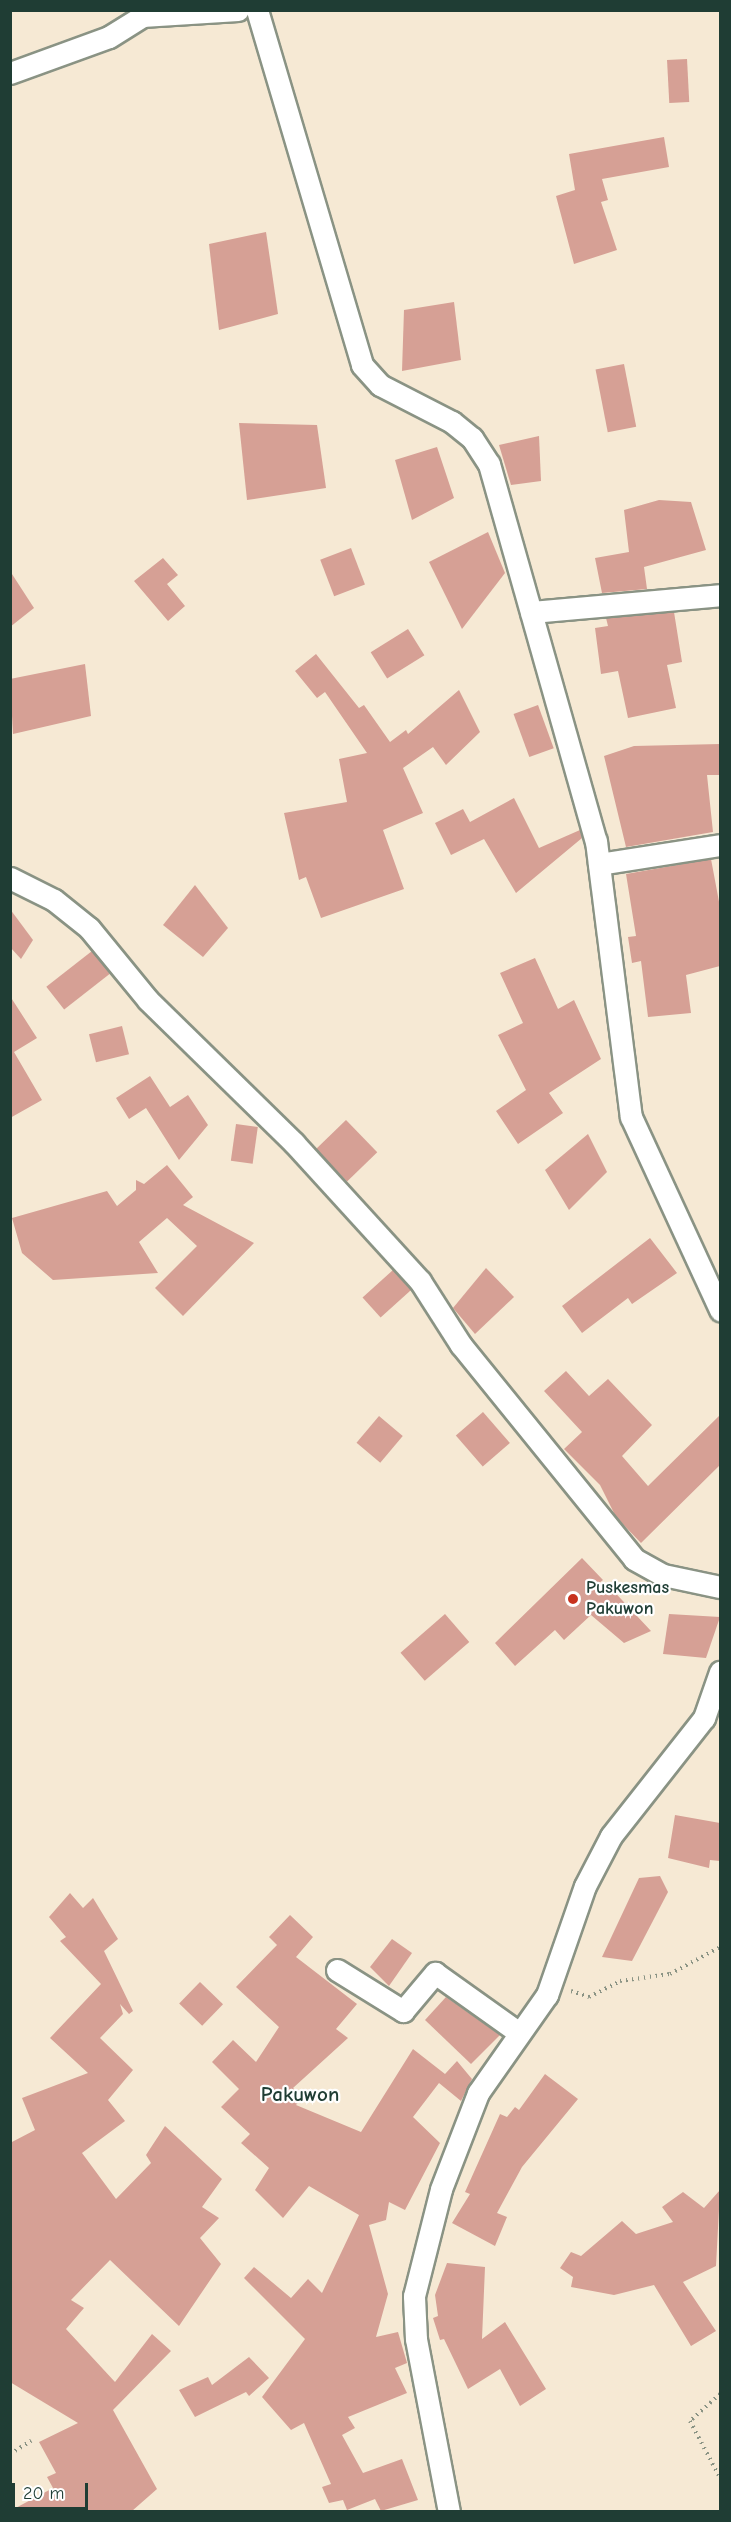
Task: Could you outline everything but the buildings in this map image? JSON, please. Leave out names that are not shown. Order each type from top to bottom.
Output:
[{"type":"street","points":[[10,73],[109,37],[142,16],[238,10]]},
{"type":"street","points":[[257,10],[357,356],[380,385],[472,438],[489,464],[599,864],[631,1117],[720,1310]]},
{"type":"street","points":[[531,612],[720,595]]},
{"type":"street","points":[[599,864],[720,845]]},
{"type":"street","points":[[10,878],[54,900],[89,928],[148,1000],[294,1143],[420,1281],[461,1345],[634,1559],[663,1575],[720,1587]]},
{"type":"street","points":[[449,2511],[416,2339],[414,2296],[441,2189],[478,2093],[550,1987],[585,1886],[611,1836],[704,1718],[720,1672]]},
{"type":"street","points":[[337,1970],[403,2011],[435,1974],[519,2033]]},
{"type":"path","points":[[550,1987],[589,1997],[620,1981],[670,1974],[720,1947]]},
{"type":"path","points":[[720,2394],[690,2421],[720,2478]]},
{"type":"path","points":[[10,2454],[32,2440]]},
{"type":"place","name":"Puskesmas Pakuwon","points":[[573,1599]]},
{"type":"district","name":"Pakuwon","points":[[300,2094]]}]
